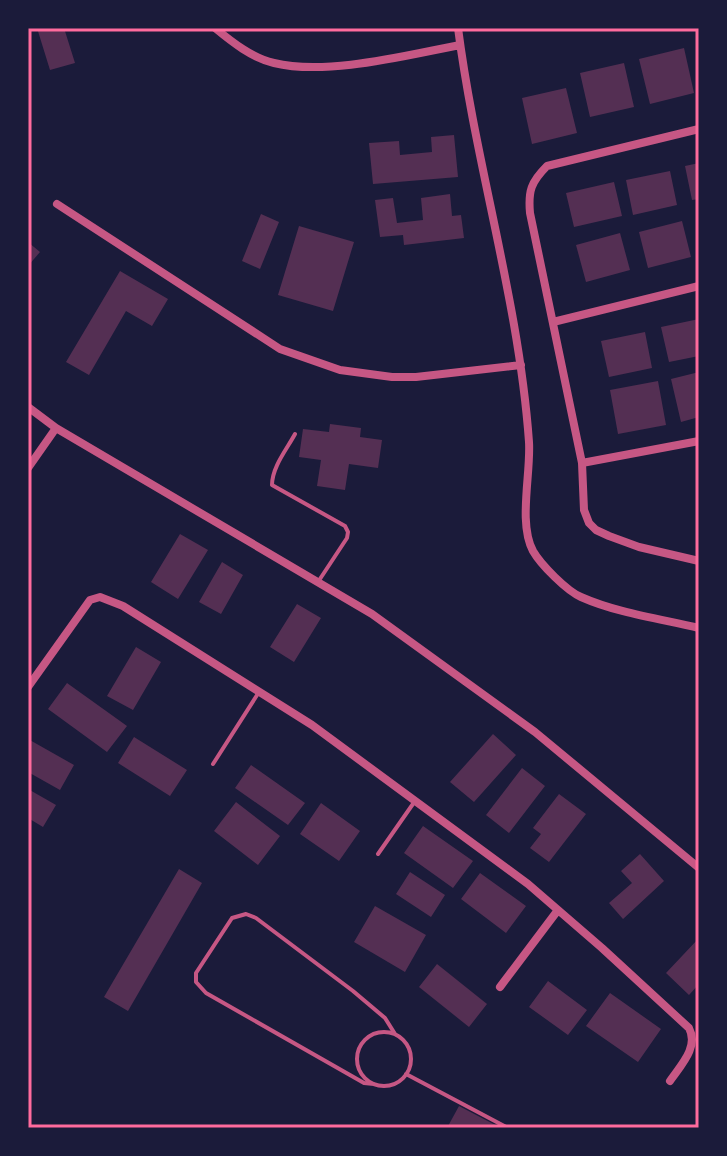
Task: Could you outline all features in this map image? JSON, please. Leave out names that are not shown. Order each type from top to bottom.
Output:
[{"type":"street","points":[[215,28],[251,53],[272,63],[306,67],[372,62],[460,45]]},
{"type":"street","points":[[458,28],[521,365],[529,445],[526,526],[533,550],[551,573],[578,596],[606,606],[699,628]]},
{"type":"street","points":[[699,129],[547,166],[535,178],[528,196],[582,463],[584,510],[589,523],[596,530],[639,547],[699,561]]},
{"type":"street","points":[[57,204],[280,349],[340,370],[416,377],[521,365]]},
{"type":"street","points":[[553,322],[699,286]]},
{"type":"street","points":[[28,407],[56,428],[372,614],[535,732],[699,868]]},
{"type":"street","points":[[28,468],[56,428]]},
{"type":"street","points":[[582,463],[699,441]]},
{"type":"street","points":[[28,687],[90,600],[100,597],[123,606],[312,725],[528,884],[558,910],[689,1028],[693,1045],[670,1081]]},
{"type":"street","points":[[500,987],[558,910]]},
{"type":"lane","points":[[295,434],[272,477],[272,485],[345,526],[348,532],[318,582]]},
{"type":"lane","points":[[213,764],[260,692]]},
{"type":"lane","points":[[378,854],[415,801]]},
{"type":"lane","points":[[246,914],[256,918],[385,1018],[409,1049],[411,1059],[406,1074],[394,1085],[364,1083],[206,993],[196,982],[196,973],[232,918],[246,914]]},
{"type":"lane","points":[[374,1084],[359,1070],[359,1049],[374,1034],[395,1034]]},
{"type":"lane","points":[[406,1074],[508,1128]]},
{"type":"building","points":[[37,28],[64,28],[75,63],[50,70]]},
{"type":"building","points":[[684,48],[694,93],[650,104],[639,59]]},
{"type":"building","points":[[624,63],[634,107],[590,117],[580,73]]},
{"type":"building","points":[[566,88],[577,133],[532,144],[522,98]]},
{"type":"building","points":[[454,135],[458,177],[373,184],[369,143],[399,141],[400,155],[432,152],[431,137]]},
{"type":"building","points":[[699,163],[699,199],[692,200],[685,166]]},
{"type":"building","points":[[670,171],[677,205],[633,215],[626,180]]},
{"type":"building","points":[[614,182],[622,216],[574,227],[566,193]]},
{"type":"building","points":[[450,194],[452,216],[461,215],[464,238],[404,245],[403,235],[380,237],[375,200],[393,198],[397,223],[423,220],[421,198]]},
{"type":"building","points":[[261,214],[279,222],[260,269],[242,261]]},
{"type":"building","points":[[682,221],[691,257],[648,268],[639,232]]},
{"type":"building","points":[[299,226],[354,242],[333,311],[278,295]]},
{"type":"building","points":[[620,233],[630,270],[586,282],[576,245]]},
{"type":"building","points":[[28,242],[40,252],[28,266]]},
{"type":"building","points":[[120,271],[168,299],[152,326],[126,311],[89,375],[66,362]]},
{"type":"building","points":[[699,319],[699,356],[669,362],[661,327]]},
{"type":"building","points":[[645,332],[652,368],[609,377],[601,341]]},
{"type":"building","points":[[699,372],[699,417],[681,422],[671,379]]},
{"type":"building","points":[[658,381],[666,425],[618,434],[610,390]]},
{"type":"building","points":[[330,424],[361,428],[360,437],[382,440],[378,468],[349,464],[345,490],[317,486],[321,460],[299,457],[303,429],[329,432]]},
{"type":"building","points":[[180,534],[208,550],[178,599],[151,582]]},
{"type":"building","points":[[222,562],[243,575],[221,614],[199,602]]},
{"type":"building","points":[[297,604],[321,618],[294,662],[270,647]]},
{"type":"building","points":[[136,647],[161,662],[133,710],[107,696]]},
{"type":"building","points":[[67,683],[127,726],[107,752],[48,709]]},
{"type":"building","points":[[493,734],[516,755],[474,802],[450,782]]},
{"type":"building","points":[[134,737],[187,770],[170,796],[118,763]]},
{"type":"building","points":[[28,739],[74,765],[60,790],[28,772]]},
{"type":"building","points":[[251,765],[305,803],[288,825],[235,788]]},
{"type":"building","points":[[522,768],[545,786],[509,833],[486,815]]},
{"type":"building","points":[[28,789],[56,805],[43,827],[28,818]]},
{"type":"building","points":[[559,794],[586,814],[549,862],[530,848],[541,834],[533,828]]},
{"type":"building","points":[[236,802],[280,836],[258,865],[214,831]]},
{"type":"building","points":[[321,803],[360,831],[339,861],[300,834]]},
{"type":"building","points":[[423,826],[473,861],[453,888],[404,853]]},
{"type":"building","points":[[640,854],[664,881],[623,919],[609,903],[632,883],[621,871]]},
{"type":"building","points":[[179,869],[202,883],[128,1011],[104,997]]},
{"type":"building","points":[[410,872],[445,895],[431,917],[396,894]]},
{"type":"building","points":[[480,873],[526,906],[506,933],[461,899]]},
{"type":"building","points":[[375,906],[426,935],[405,972],[354,942]]},
{"type":"building","points":[[699,938],[699,984],[689,995],[666,973]]},
{"type":"building","points":[[437,964],[487,1004],[469,1027],[419,987]]},
{"type":"building","points":[[548,981],[587,1010],[568,1035],[529,1007]]},
{"type":"building","points":[[610,993],[661,1029],[638,1062],[586,1026]]},
{"type":"building","points":[[459,1106],[501,1128],[447,1128]]}]
